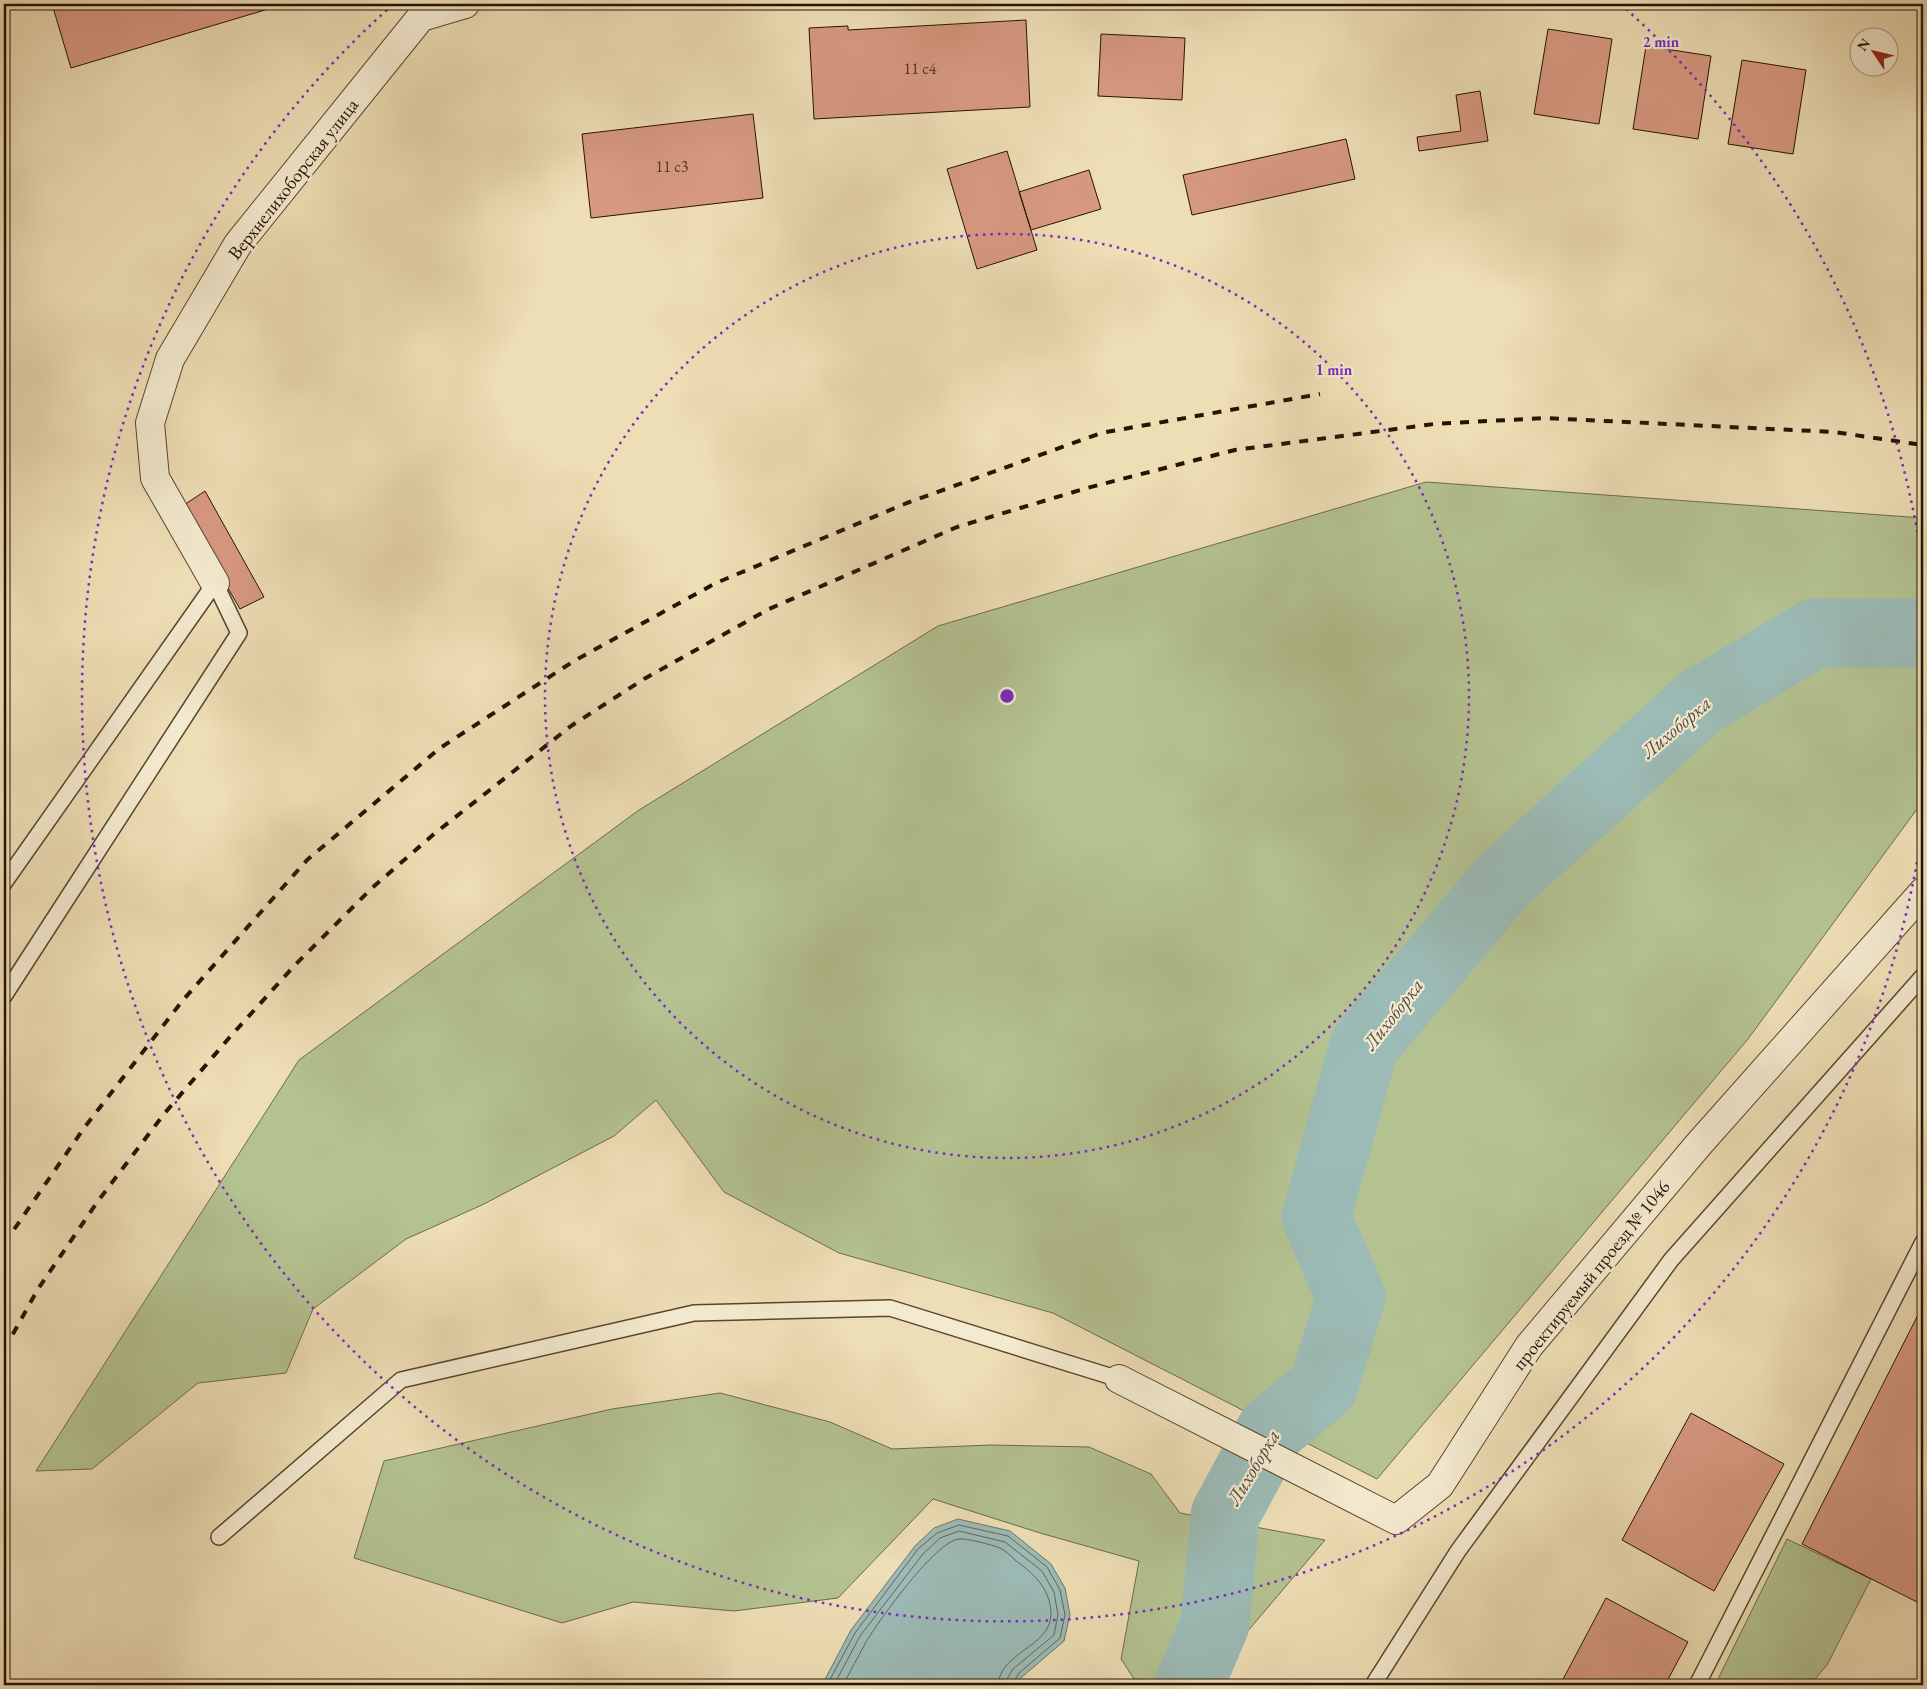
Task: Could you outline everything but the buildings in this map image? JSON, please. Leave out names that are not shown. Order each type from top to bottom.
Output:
[{"type":"street","name":"Верхнелихоборская улица","points":[[215,583],[155,478],[150,423],[170,358],[238,244],[418,10],[464,4]]},
{"type":"street","name":"проектируемый проезд № 1046","points":[[1118,1379],[1396,1520],[1440,1485],[1529,1346],[1705,1137],[1923,892]]},
{"type":"lane","points":[[4,883],[215,583],[239,633],[4,996]]},
{"type":"lane","points":[[1373,1685],[1458,1551],[1671,1260],[1923,976]]},
{"type":"lane","points":[[1697,1685],[1923,1242]]},
{"type":"lane","points":[[219,1537],[401,1380],[694,1313],[890,1308],[1118,1379]]},
{"type":"green space","points":[[1426,482],[1923,518],[1923,801],[1748,1039],[1377,1479],[1053,1313],[839,1253],[724,1192],[656,1100],[614,1136],[482,1205],[406,1239],[313,1309],[286,1373],[198,1383],[92,1469],[36,1471],[299,1060],[639,810],[938,626]]},
{"type":"green space","points":[[720,1393],[830,1422],[892,1449],[991,1445],[1089,1447],[1151,1474],[1180,1513],[1325,1540],[1202,1685],[1138,1685],[1121,1659],[1139,1561],[1040,1533],[933,1499],[838,1598],[734,1611],[633,1602],[562,1623],[354,1558],[384,1461],[612,1409]]},
{"type":"green space","points":[[1787,1539],[1871,1579],[1827,1665],[1810,1685],[1715,1685]]},
{"type":"water","points":[[958,1519],[1010,1531],[1051,1564],[1065,1588],[1070,1615],[1064,1641],[1022,1677],[1016,1685],[822,1685],[851,1630],[915,1546],[934,1528]]},
{"type":"waterway","name":"Лихоборка","points":[[1189,1685],[1215,1624],[1225,1515],[1271,1430],[1323,1387],[1351,1297],[1316,1217],[1364,1046],[1503,881],[1700,702],[1815,633],[1923,633]]},
{"type":"railway","points":[[4,1244],[84,1128],[183,1000],[307,860],[440,748],[574,661],[716,583],[907,503],[1101,433],[1320,394]]},
{"type":"railway","points":[[4,1350],[38,1289],[98,1201],[164,1114],[295,965],[372,888],[434,834],[571,726],[644,679],[769,609],[957,527],[1087,488],[1235,450],[1434,424],[1544,418],[1834,432],[1923,445]]}]
